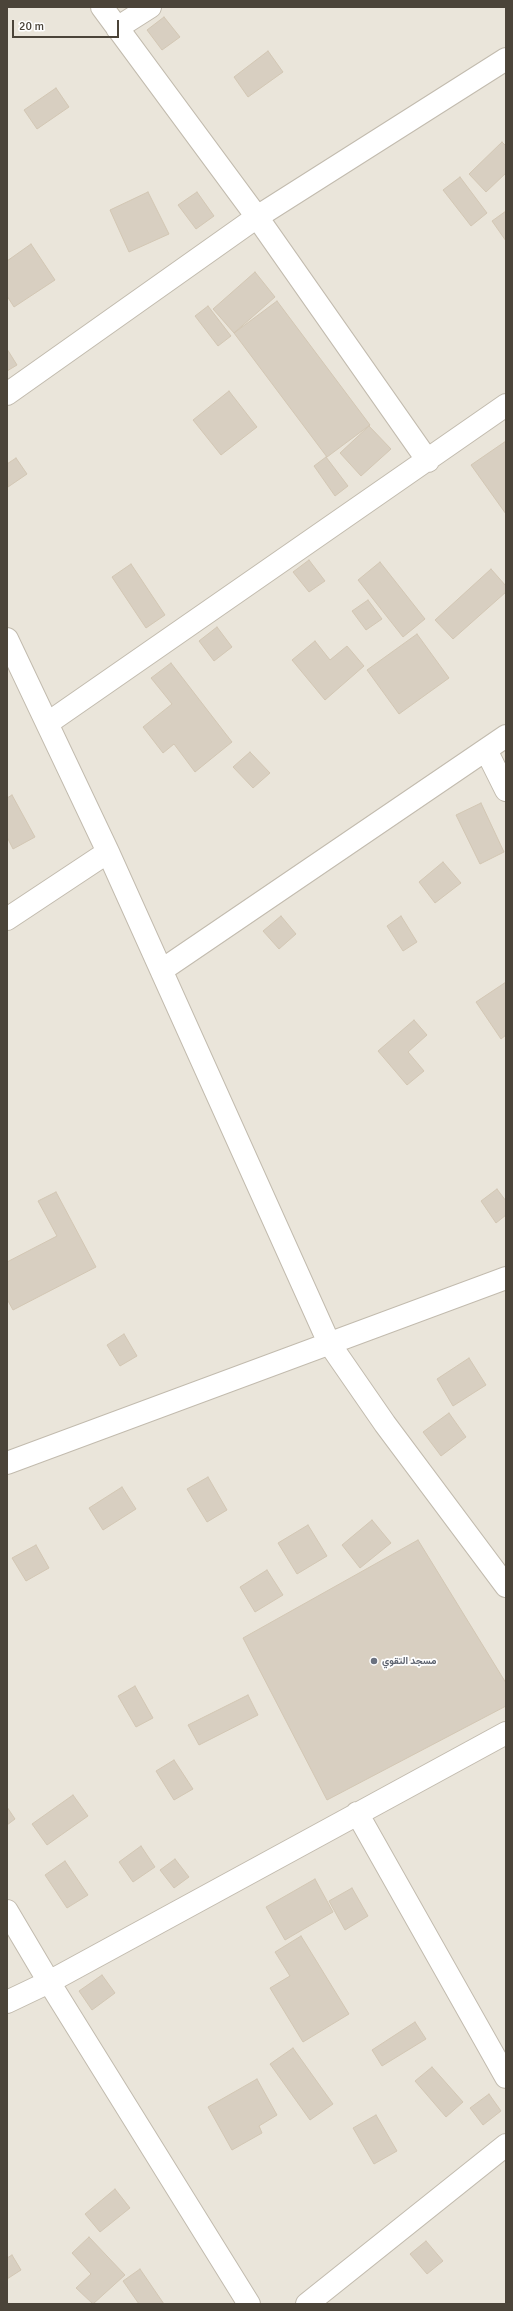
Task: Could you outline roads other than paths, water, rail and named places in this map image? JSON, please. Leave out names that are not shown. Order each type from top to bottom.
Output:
[{"type":"street","points":[[102,7],[256,217],[428,461]]},
{"type":"street","points":[[117,28],[150,7]]},
{"type":"street","points":[[7,394],[256,217],[506,59]]},
{"type":"street","points":[[48,723],[428,461],[506,405]]},
{"type":"street","points":[[7,639],[48,723],[162,970],[329,1344],[385,1424],[506,1586]]},
{"type":"street","points":[[162,970],[506,736]]},
{"type":"street","points":[[486,750],[506,790]]},
{"type":"street","points":[[7,919],[108,852]]},
{"type":"street","points":[[7,1463],[506,1278]]},
{"type":"street","points":[[7,2002],[49,1982],[506,1733]]},
{"type":"street","points":[[357,1813],[506,2077]]},
{"type":"street","points":[[7,1911],[49,1982],[249,2304]]},
{"type":"street","points":[[307,2304],[506,2145]]},
{"type":"place","name":"مسجد التقوي","points":[[374,1661]]}]
